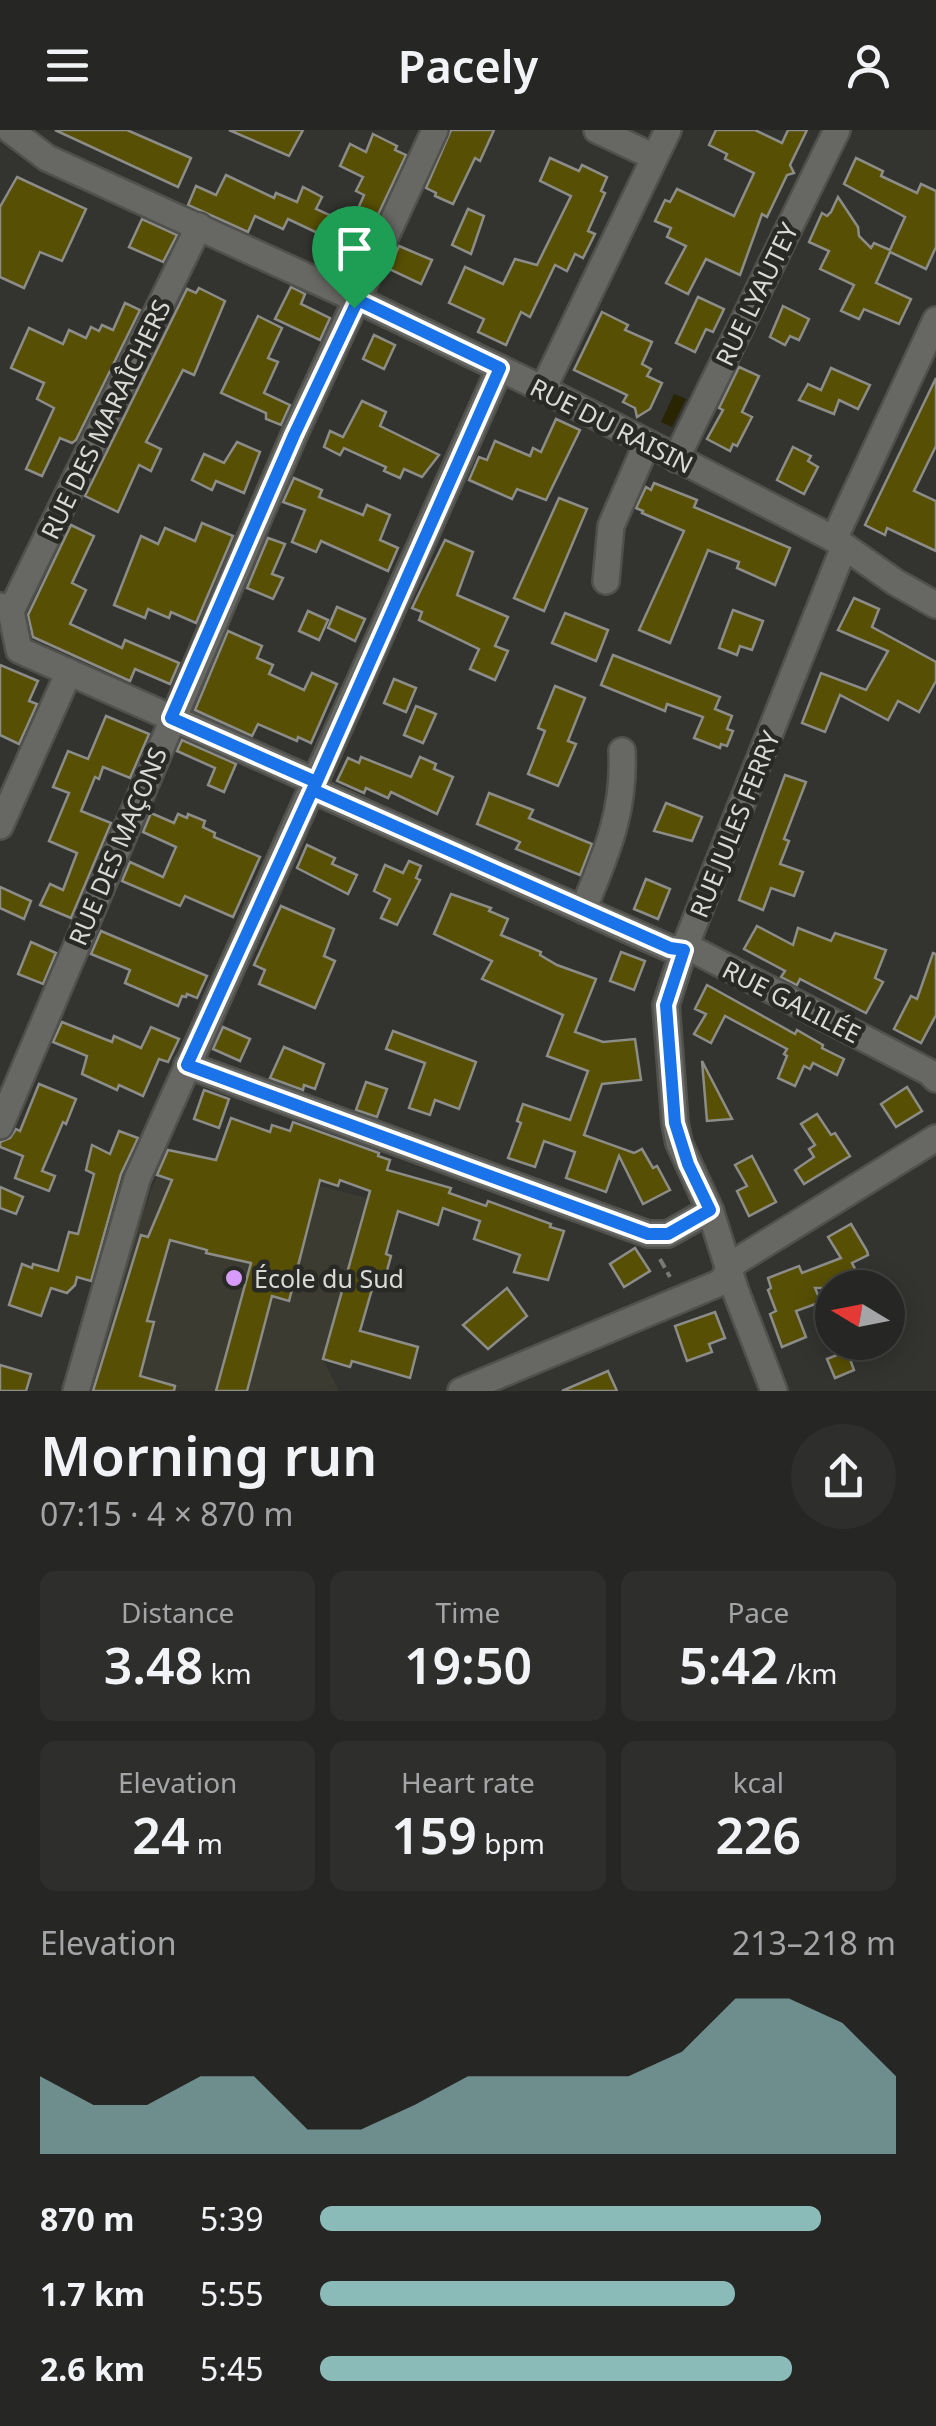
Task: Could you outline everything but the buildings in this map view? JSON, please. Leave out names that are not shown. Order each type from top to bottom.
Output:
[{"type":"street","name":"RUE DES MAÇONS","points":[[0,1126],[294,435],[435,130]]},
{"type":"street","points":[[597,130],[654,158]]},
{"type":"street","points":[[543,390],[668,130]]},
{"type":"street","name":"RUE LYAUTEY","points":[[676,459],[836,130]]},
{"type":"street","points":[[0,155],[17,131]]},
{"type":"street","name":"RUE DU RAISIN","points":[[17,131],[47,158],[358,300],[647,443],[839,543],[936,605]]},
{"type":"street","name":"RUE DES MARAÎCHERS","points":[[6,608],[198,226]]},
{"type":"street","name":"RUE JULES FERRY","points":[[774,1391],[675,1123],[666,1005],[839,543],[936,320]]},
{"type":"street","points":[[76,1391],[128,1203],[500,368]]},
{"type":"street","points":[[606,582],[611,526],[647,443]]},
{"type":"street","name":"RUE GALILÉE","points":[[6,608],[19,650],[583,910],[670,948],[696,951],[936,1079]]},
{"type":"street","points":[[0,826],[70,672]]},
{"type":"street","points":[[583,910],[615,830],[622,790],[622,751]]},
{"type":"street","points":[[187,1065],[648,1234],[668,1234],[710,1210]]},
{"type":"street","points":[[461,1391],[722,1282],[728,1268],[936,1138]]},
{"type":"path","points":[[648,1234],[674,1286]]},
{"type":"shaded area","points":[[674,394],[686,399],[672,427],[661,422]]},
{"type":"shaded area","name":"École du Sud","points":[[185,1151],[367,1198],[323,1359],[339,1391],[90,1391],[135,1234],[157,1175]]},
{"type":"place","name":"École du Sud","points":[[234,1278]]},
{"type":"route","points":[[358,300],[500,368],[313,790],[670,948],[684,950],[666,1005],[675,1123],[688,1164],[710,1210],[668,1234],[648,1234],[187,1065],[316,782],[171,718],[294,435],[354,308],[358,300]]}]
